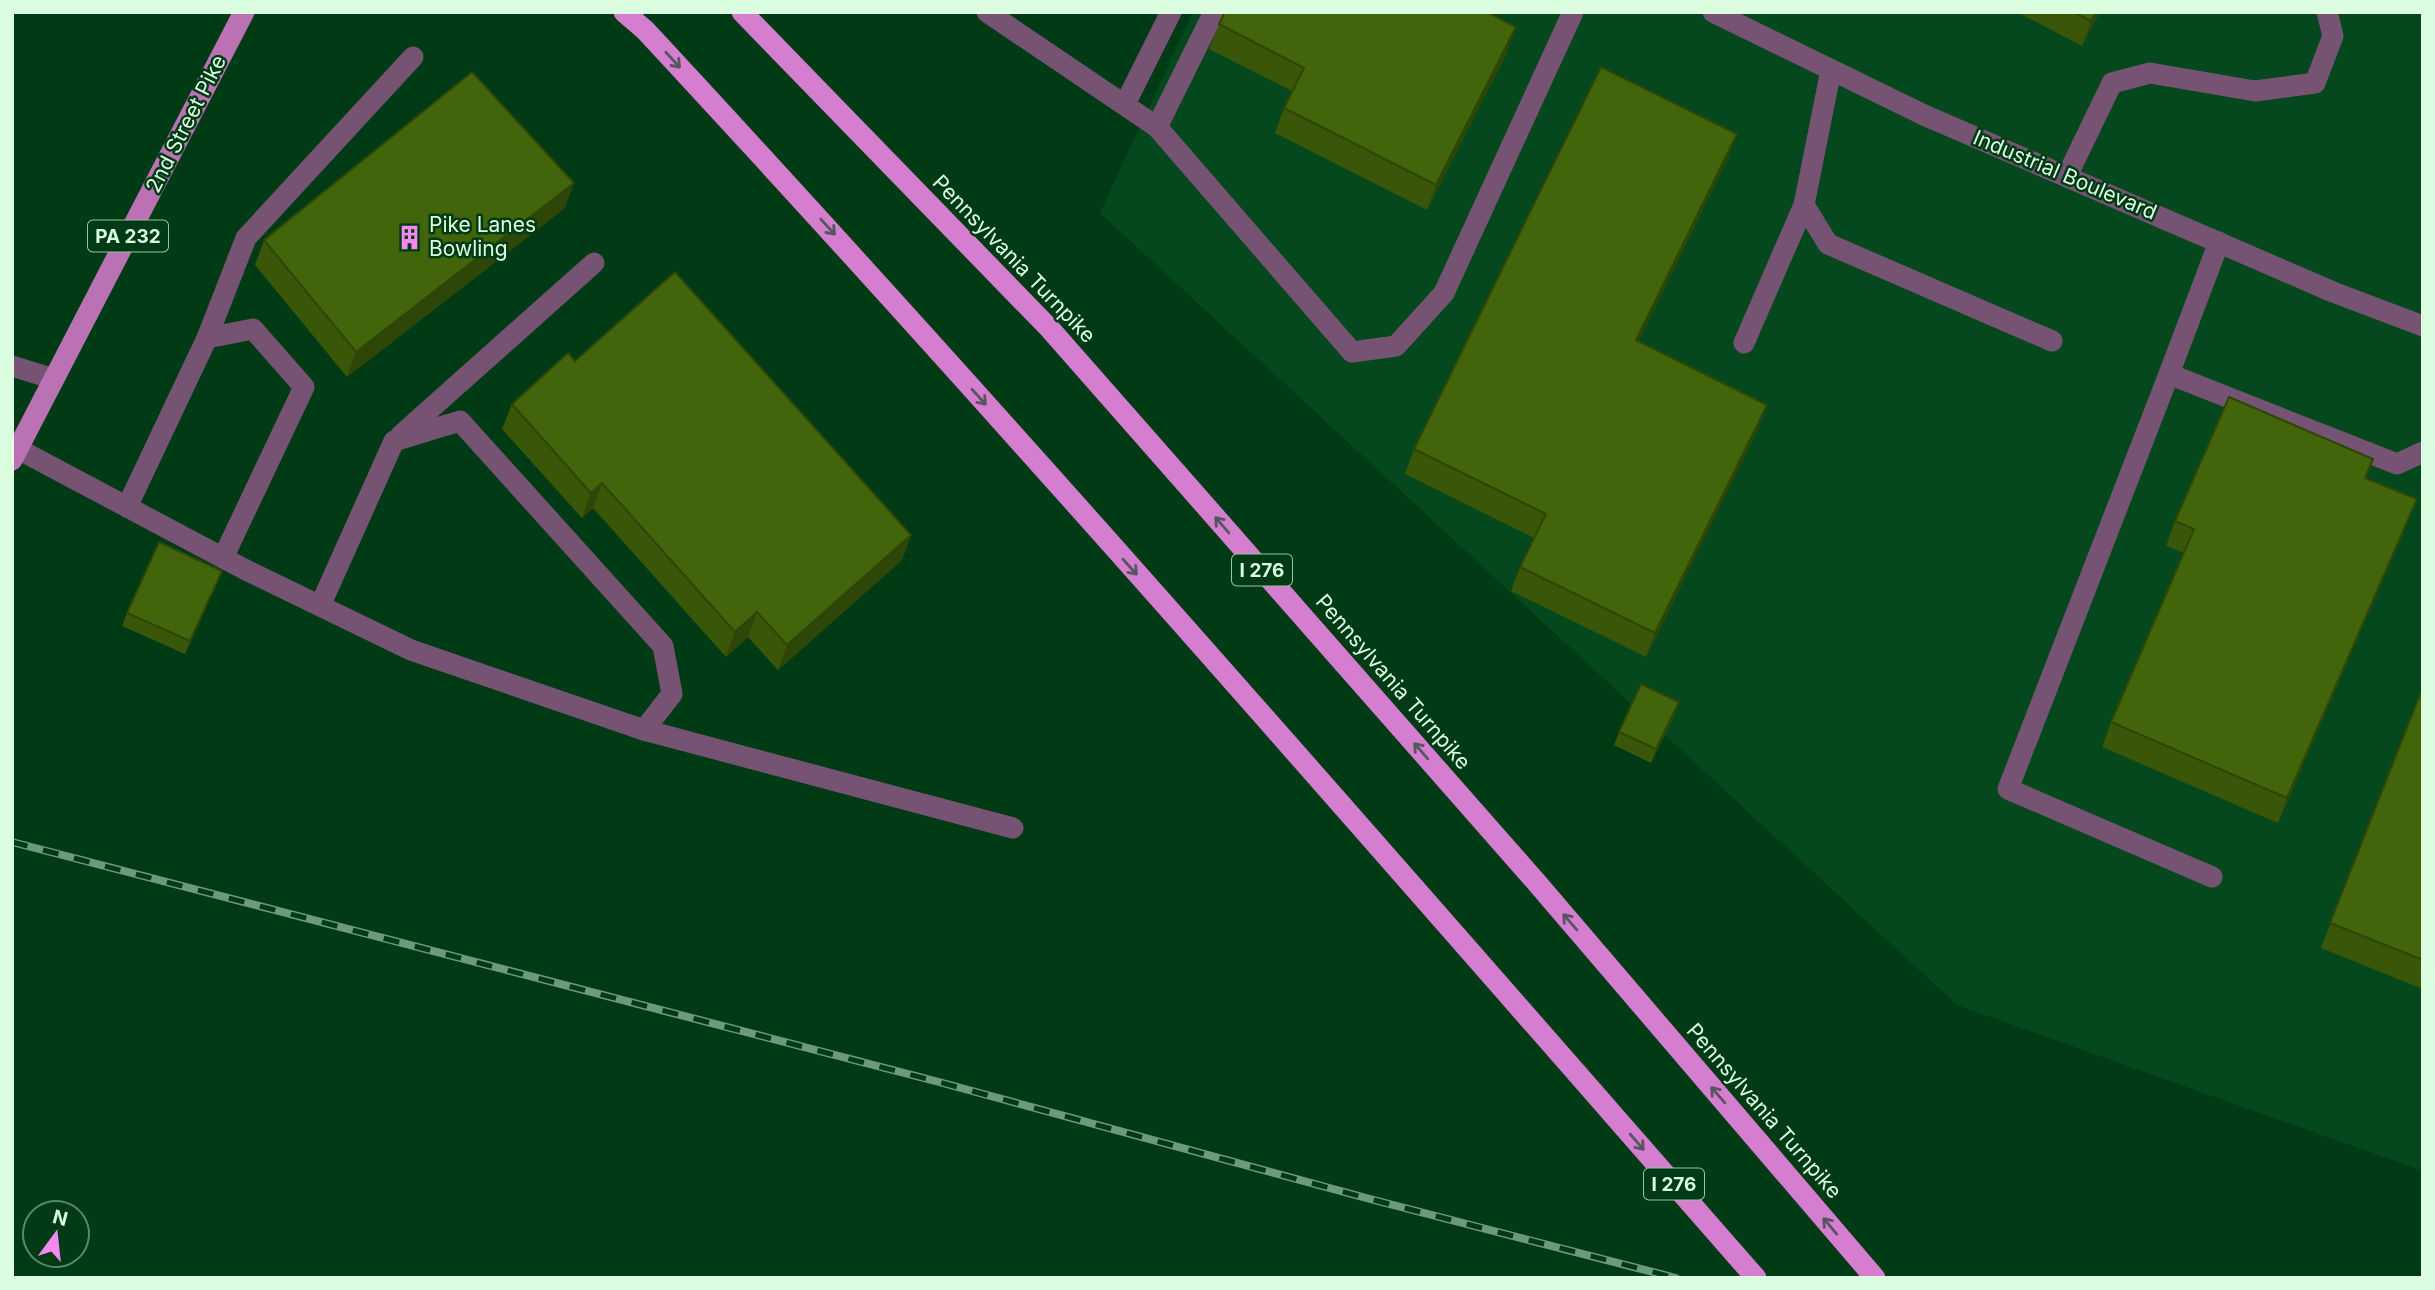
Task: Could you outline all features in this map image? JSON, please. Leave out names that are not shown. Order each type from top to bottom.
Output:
[{"type":"highway","name":"I 276","points":[[624,12],[645,30],[859,261],[1307,765],[1756,1278]]},
{"type":"highway","name":"Pennsylvania Turnpike","points":[[742,12],[1050,329],[1527,872],[1875,1278]]},
{"type":"main road","name":"2nd Street Pike","points":[[15,454],[244,12]]},
{"type":"street","points":[[987,12],[1157,127],[1352,352],[1396,346],[1444,293],[1572,13]]},
{"type":"street","points":[[1125,104],[1171,12]]},
{"type":"street","points":[[1157,127],[1214,12]]},
{"type":"street","name":"Industrial Boulevard","points":[[1713,12],[1924,115],[2333,292],[2423,326]]},
{"type":"street","points":[[2067,176],[2112,83],[2150,73],[2255,91],[2315,83],[2333,36],[2327,12]]},
{"type":"street","points":[[127,507],[207,338],[246,238],[413,57]]},
{"type":"street","points":[[1744,343],[1804,205],[1831,70]]},
{"type":"street","points":[[1804,205],[1828,244],[2052,341]]},
{"type":"street","points":[[2212,877],[2008,789],[2219,242]]},
{"type":"street","points":[[320,606],[394,441],[594,263]]},
{"type":"street","points":[[207,338],[253,329],[304,387],[223,558]]},
{"type":"street","points":[[12,366],[54,379]]},
{"type":"street","points":[[2169,374],[2397,464],[2423,452]]},
{"type":"street","points":[[394,441],[460,421],[663,646],[672,694],[644,730]]},
{"type":"street","points":[[15,454],[127,507],[223,558],[411,650],[644,730],[1013,828]]},
{"type":"shaded area","points":[[1193,12],[2423,12],[2423,1171],[1957,1005],[1100,213]]},
{"type":"building","points":[[1225,12],[1487,12],[1516,27],[1436,185],[1284,108],[1304,68],[1219,24]]},
{"type":"building","points":[[2073,12],[2096,12],[2091,21]]},
{"type":"building","points":[[1601,67],[1737,134],[1636,340],[1767,405],[1655,633],[1520,567],[1546,514],[1414,449]]},
{"type":"building","name":"Pike Lanes Bowling","points":[[472,72],[574,183],[356,352],[264,240]]},
{"type":"building","points":[[675,272],[911,535],[787,645],[757,612],[735,632],[602,483],[591,493],[512,404],[568,353],[575,361]]},
{"type":"building","points":[[2229,397],[2373,459],[2365,478],[2417,499],[2287,798],[2111,722],[2194,529],[2175,521]]},
{"type":"building","points":[[159,542],[222,571],[190,641],[127,613]]},
{"type":"building","points":[[1641,684],[1679,702],[1656,749],[1619,732]]},
{"type":"building","points":[[2423,687],[2423,960],[2330,923]]},
{"type":"railway","points":[[12,842],[939,1082],[1370,1199],[1676,1278]]},
{"type":"place","name":"Pike Lanes Bowling","points":[[409,237]]}]
